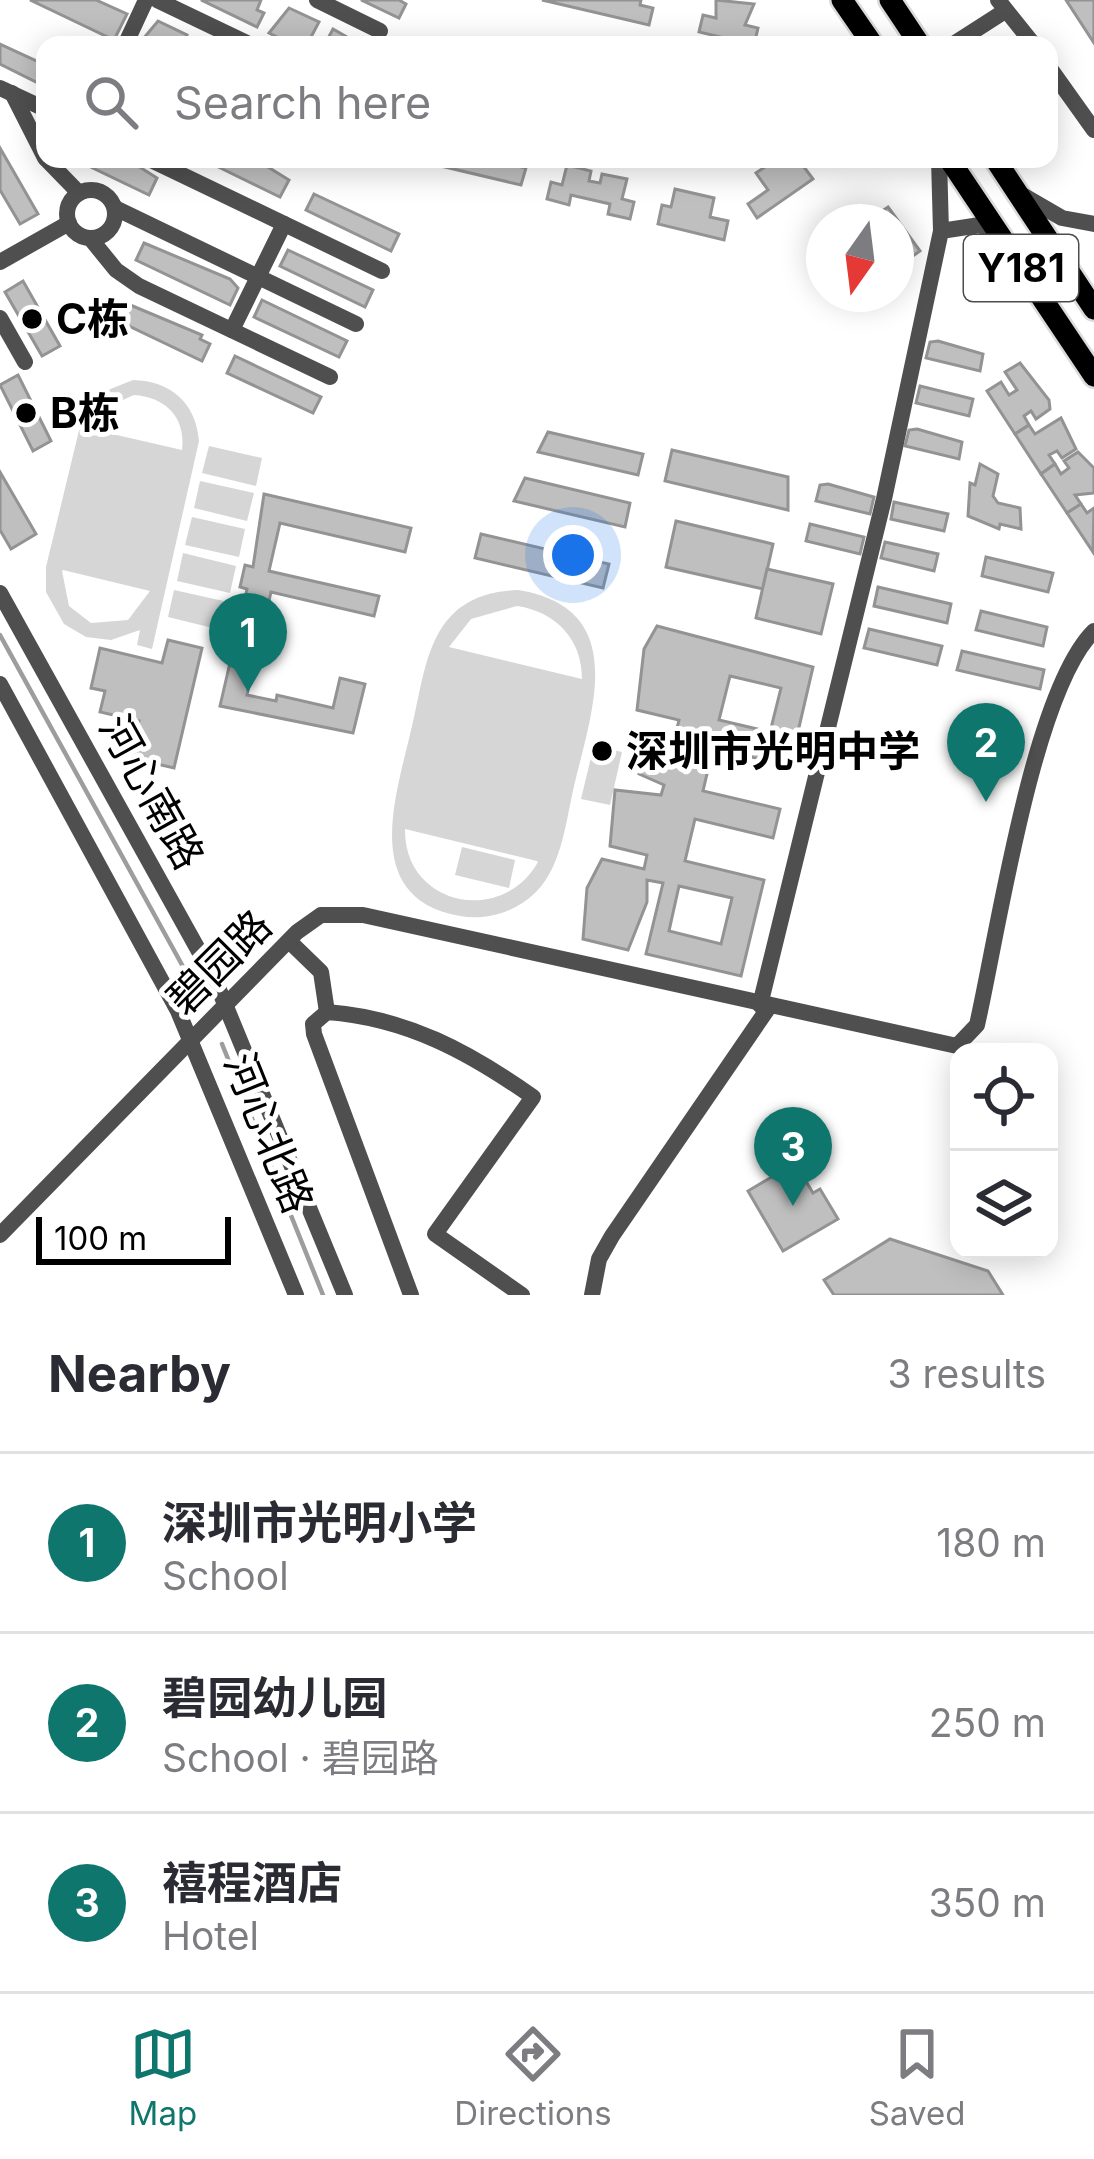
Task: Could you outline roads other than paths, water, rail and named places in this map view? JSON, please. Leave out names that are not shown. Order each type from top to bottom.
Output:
[{"type":"main road","points":[[842,0],[867,36]]},
{"type":"main road","points":[[894,3],[914,36]]},
{"type":"main road","name":"Y181","points":[[955,168],[1094,376]]},
{"type":"main road","name":"Y181","points":[[1001,168],[1094,309]]},
{"type":"street","points":[[316,0],[380,31]]},
{"type":"street","points":[[129,36],[145,1],[229,36]]},
{"type":"street","points":[[963,36],[1001,5],[1027,36]]},
{"type":"street","points":[[1058,80],[1094,130]]},
{"type":"street","points":[[6,90],[36,105]]},
{"type":"street","points":[[6,90],[36,143]]},
{"type":"street","points":[[54,168],[80,193]]},
{"type":"street","points":[[168,168],[382,271]]},
{"type":"street","points":[[592,1295],[599,1259],[612,1236],[764,1005],[884,500],[941,231],[939,168]]},
{"type":"street","points":[[69,223],[70,203],[80,193],[100,191],[115,208],[356,324]]},
{"type":"street","points":[[1016,191],[1061,218],[1094,224]]},
{"type":"street","points":[[90,238],[109,231],[115,208]]},
{"type":"street","points":[[69,223],[127,278],[330,377]]},
{"type":"street","points":[[0,262],[69,223]]},
{"type":"street","points":[[232,330],[284,224]]},
{"type":"street","points":[[941,231],[980,226],[1000,236]]},
{"type":"street","points":[[0,318],[25,362]]},
{"type":"street","name":"河心南路","points":[[0,592],[226,1007],[345,1295]]},
{"type":"street","name":"碧园路","points":[[0,1235],[289,941],[321,915],[363,915],[957,1046],[977,1025],[1045,724],[1062,671],[1094,631]]},
{"type":"street","name":"河心北路","points":[[0,684],[191,1041],[296,1295]]},
{"type":"street","points":[[289,941],[321,972],[327,1012]]},
{"type":"street","points":[[411,1295],[314,1034],[318,1016],[327,1012],[375,1019],[443,1041],[533,1097],[436,1234],[522,1295]]},
{"type":"waterway","points":[[0,635],[197,992]]},
{"type":"waterway","points":[[222,1044],[323,1295]]},
{"type":"place","name":"C栋","points":[[32,319]]},
{"type":"place","name":"B栋","points":[[26,413]]},
{"type":"place","name":"深圳市光明小学","points":[[248,692]]},
{"type":"place","name":"深圳市光明中学","points":[[602,751]]},
{"type":"place","name":"碧园幼儿园","points":[[986,802]]},
{"type":"place","name":"禧程酒店","points":[[793,1206]]}]
